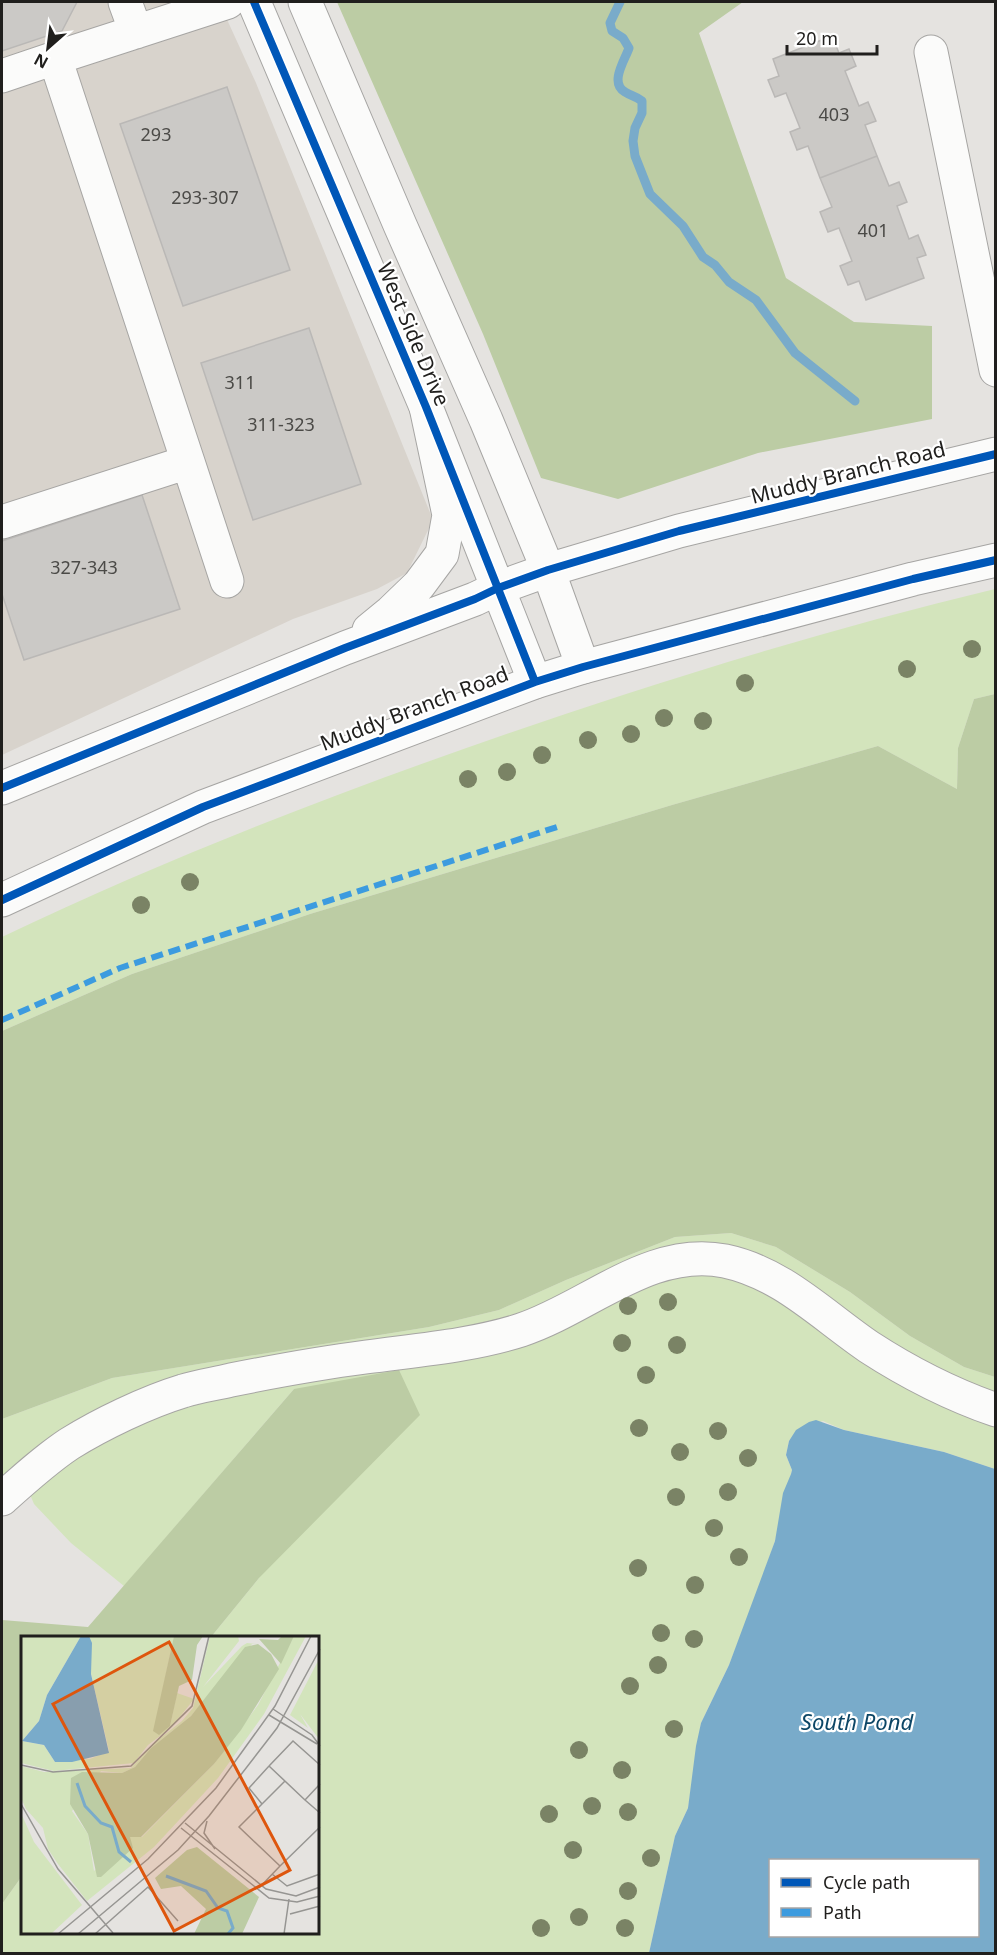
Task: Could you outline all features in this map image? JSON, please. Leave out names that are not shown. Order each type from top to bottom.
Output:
[{"type":"main road","points":[[125,2],[136,32]]},
{"type":"main road","points":[[2,76],[228,2]]},
{"type":"main road","name":"West Side Drive","points":[[254,2],[426,407],[535,682]]},
{"type":"main road","name":"West Side Drive","points":[[305,2],[486,420],[548,570],[583,667]]},
{"type":"main road","points":[[931,52],[996,370]]},
{"type":"main road","points":[[55,58],[227,581]]},
{"type":"main road","points":[[345,648],[391,612],[419,585],[442,554],[449,514],[426,407]]},
{"type":"main road","name":"Muddy Branch Road","points":[[2,788],[345,648],[548,570],[679,531],[996,454]]},
{"type":"main road","points":[[2,522],[188,462]]},
{"type":"main road","name":"Muddy Branch Road","points":[[2,900],[203,807],[535,682],[583,667],[913,579],[996,560]]},
{"type":"main road","points":[[2,1499],[69,1444],[121,1416],[183,1391],[290,1368],[461,1344],[522,1330],[574,1308],[652,1267],[691,1259],[724,1261],[768,1275],[818,1308],[866,1345],[914,1376],[961,1398],[996,1410]]},
{"type":"shaded area","points":[[2,2],[219,2],[256,83],[433,520],[407,573],[377,589],[293,619],[2,755]]},
{"type":"green space","points":[[337,2],[743,2],[699,33],[786,278],[854,322],[932,326],[932,419],[758,453],[618,499],[541,478],[483,334]]},
{"type":"green space","points":[[995,589],[995,694],[974,699],[958,748],[957,789],[878,746],[672,805],[310,914],[132,974],[2,1031],[2,937],[154,868],[309,806],[544,721],[762,652]]},
{"type":"green space","points":[[995,694],[995,1377],[964,1367],[910,1336],[850,1292],[776,1247],[731,1233],[675,1237],[566,1280],[499,1310],[429,1327],[112,1378],[2,1419],[2,1031],[132,974],[310,914],[672,805],[878,746],[957,789],[958,748],[974,699]]},
{"type":"green space","points":[[731,1233],[776,1247],[850,1292],[910,1336],[964,1367],[995,1377],[995,1400],[972,1391],[740,1255],[536,1314],[256,1366],[2,1485],[2,1419],[112,1378],[429,1327],[499,1310],[566,1280],[675,1237]]},
{"type":"green space","points":[[724,1269],[995,1419],[995,1469],[944,1452],[844,1430],[823,1421],[797,1430],[789,1441],[786,1455],[792,1470],[775,1541],[729,1665],[701,1723],[688,1808],[675,1836],[649,1953],[2,1953],[2,1904],[21,1877],[21,1934],[320,1934],[320,1636],[212,1636],[259,1578],[294,1389],[124,1586],[71,1543],[34,1504],[29,1492],[32,1483],[148,1412],[344,1368],[640,1280]]},
{"type":"green space","points":[[399,1370],[420,1415],[259,1578],[212,1636],[21,1636],[21,1877],[2,1904],[2,1620],[88,1627],[294,1389]]},
{"type":"water","name":"South Pond","points":[[816,1420],[844,1430],[944,1452],[995,1469],[995,1953],[649,1953],[675,1836],[688,1808],[701,1723],[729,1665],[775,1541],[783,1493],[792,1470],[786,1455],[789,1441],[796,1430]]},
{"type":"building","points":[[2,2],[77,2],[62,31],[2,51]]},
{"type":"building","points":[[832,36],[839,53],[849,49],[856,66],[845,71],[859,106],[868,102],[876,121],[865,125],[877,156],[820,178],[808,146],[797,150],[790,132],[800,128],[786,93],[775,97],[768,80],[779,76],[773,59]]},
{"type":"building","points":[[227,87],[290,270],[183,306],[120,124]]},
{"type":"building","points":[[877,156],[889,186],[899,182],[907,202],[897,206],[909,239],[918,235],[926,255],[917,258],[924,278],[866,300],[859,281],[848,285],[840,266],[852,261],[839,228],[828,232],[820,212],[832,207],[820,178]]},
{"type":"building","points":[[309,328],[361,484],[253,520],[201,363]]},
{"type":"building","points":[[142,495],[180,609],[24,660],[2,594],[2,541]]},
{"type":"waterway","points":[[620,2],[610,23],[612,31],[623,38],[629,48],[619,71],[618,83],[625,92],[642,101],[642,113],[635,128],[633,141],[635,156],[650,194],[683,226],[703,257],[715,265],[729,282],[756,300],[795,353],[855,401]]},
{"type":"marked path","points":[[2,1020],[120,968],[557,827]]},
{"type":"cycle path","points":[[254,2],[426,407],[535,682]]},
{"type":"cycle path","points":[[2,788],[345,648],[548,570],[679,531],[996,454]]},
{"type":"cycle path","points":[[2,900],[203,807],[535,682],[583,667],[913,579],[996,560]]}]
